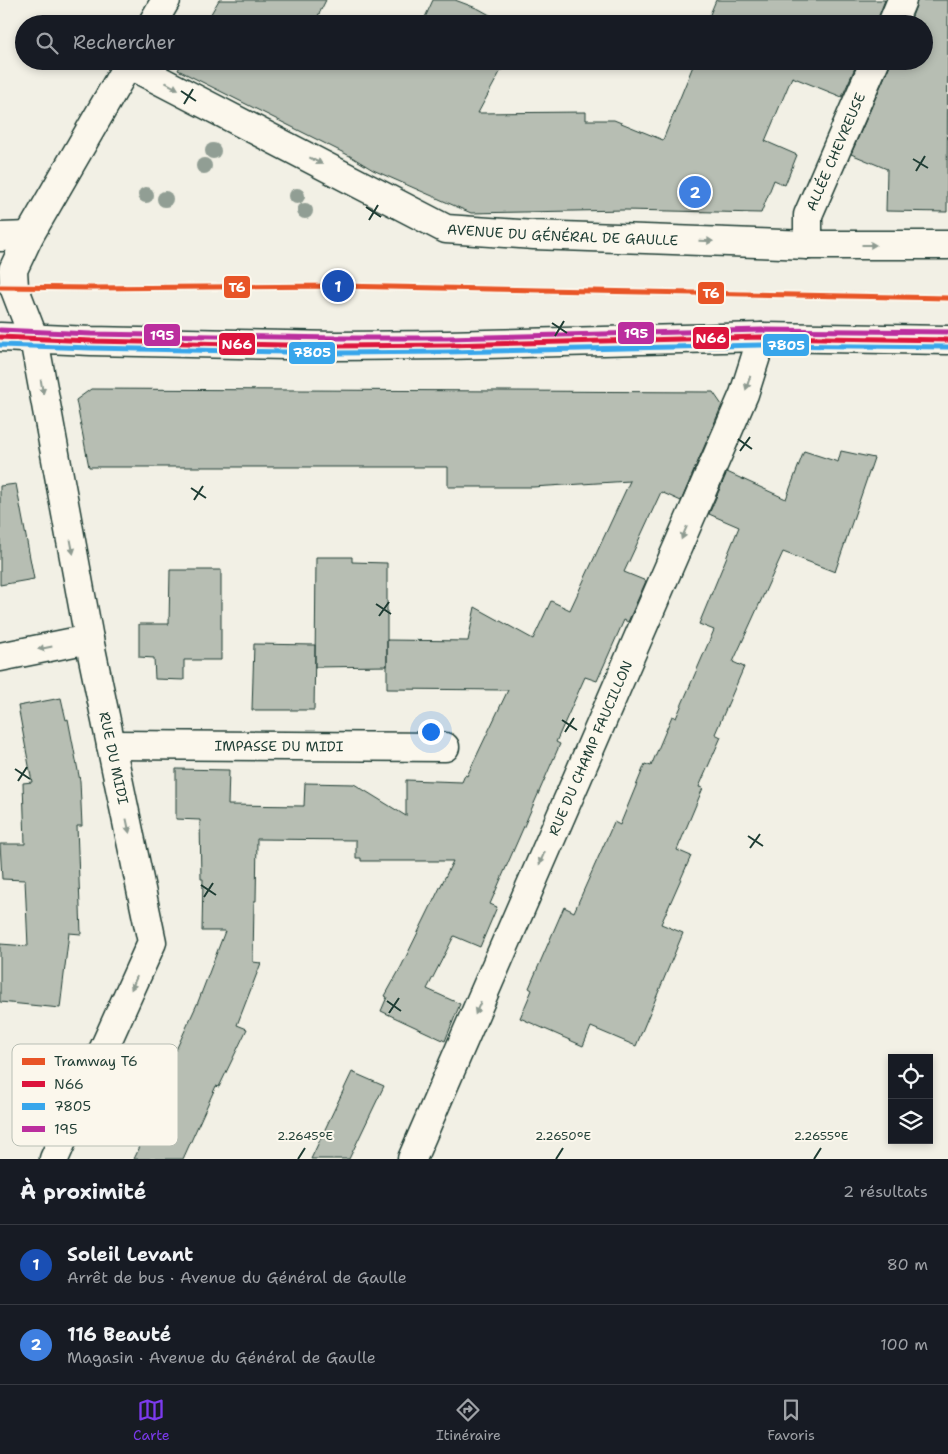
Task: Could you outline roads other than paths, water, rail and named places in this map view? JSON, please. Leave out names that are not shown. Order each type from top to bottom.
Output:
[{"type":"street","points":[[157,15],[166,0]]},
{"type":"street","points":[[896,15],[902,0]]},
{"type":"street","name":"RUE DU MIDI","points":[[106,1044],[152,942],[89,639],[34,339],[14,287],[13,270],[29,236],[125,70]]},
{"type":"street","name":"AVENUE DU GÉNÉRAL DE GAULLE","points":[[142,70],[446,229],[534,235],[808,245],[948,245]]},
{"type":"street","name":"ALLÉE CHEVREUSE","points":[[808,245],[808,215],[871,70]]},
{"type":"street","points":[[0,237],[29,236]]},
{"type":"street","points":[[0,337],[346,346],[762,337],[948,340]]},
{"type":"street","name":"RUE DU CHAMP FAUCILLON","points":[[412,1159],[744,394],[762,337]]},
{"type":"street","points":[[0,657],[89,639]]},
{"type":"street","name":"IMPASSE DU MIDI","points":[[111,745],[446,747]]},
{"type":"street","name":"RUE DU MIDI","points":[[54,1159],[60,1146]]},
{"type":"tram line","name":"T6","points":[[0,287],[338,286],[948,298]]},
{"type":"place","name":"116 Beauté","points":[[695,192]]},
{"type":"place","name":"Soleil Levant","points":[[338,286]]}]
